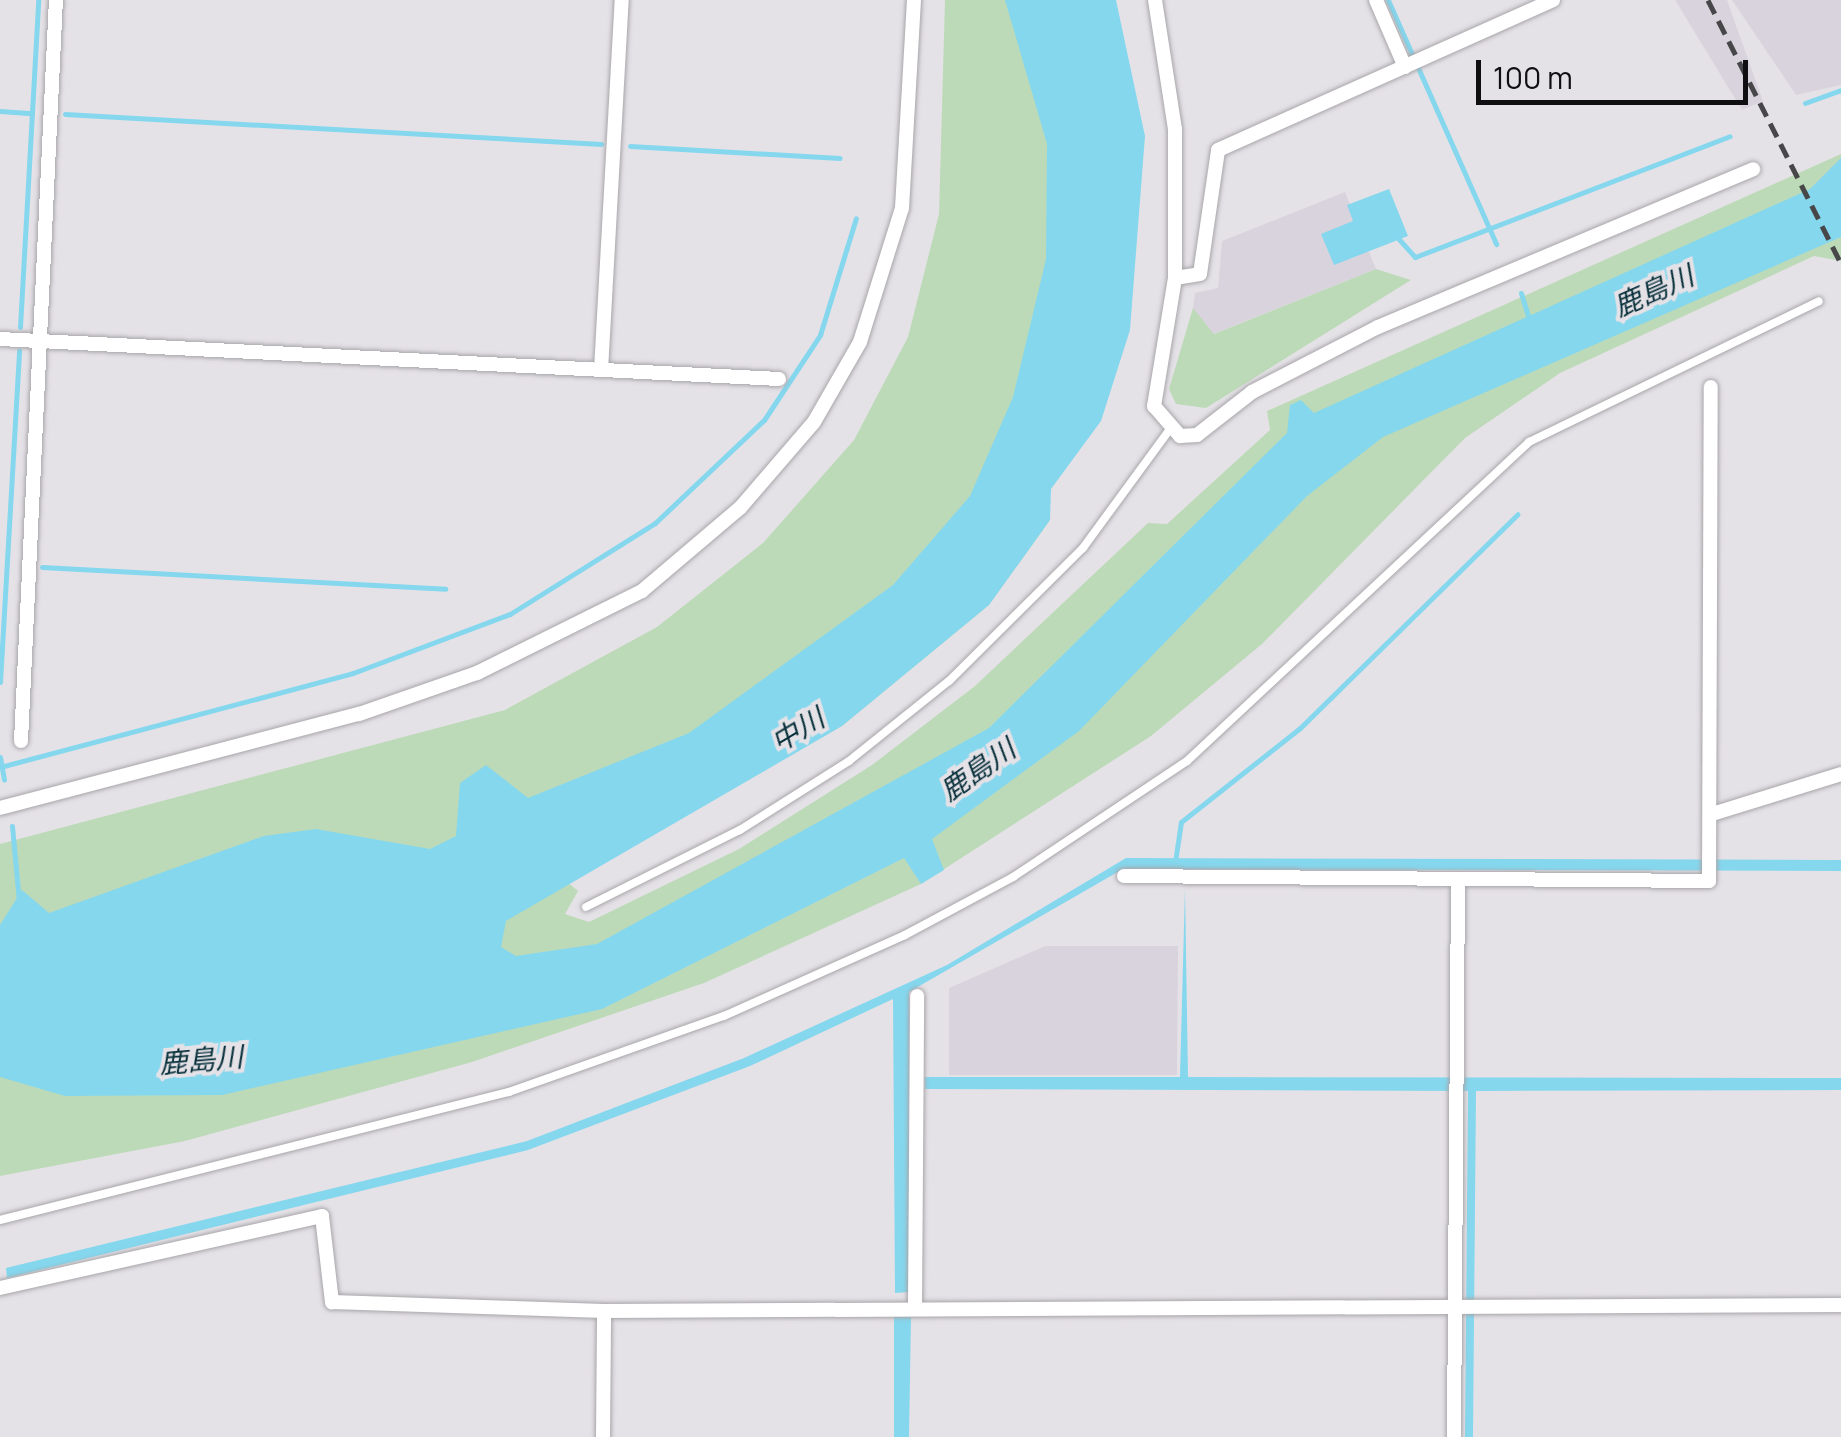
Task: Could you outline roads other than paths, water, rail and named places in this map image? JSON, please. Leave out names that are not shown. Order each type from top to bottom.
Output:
[{"type":"street","points":[[21,741],[56,0]]},
{"type":"street","points":[[601,370],[622,0]]},
{"type":"street","points":[[0,808],[359,714],[477,673],[642,591],[740,508],[814,422],[860,342],[902,208],[914,0]]},
{"type":"street","points":[[1155,0],[1176,129],[1175,278],[1154,406],[1170,429],[1197,435],[1252,392],[1378,327],[1753,168]]},
{"type":"street","points":[[1376,0],[1406,66]]},
{"type":"street","points":[[1175,278],[1200,274],[1218,150],[1553,0]]},
{"type":"street","points":[[0,339],[778,380]]},
{"type":"street","points":[[1124,876],[1708,882],[1712,814],[1711,387]]},
{"type":"street","points":[[1712,814],[1841,774]]},
{"type":"street","points":[[1454,1437],[1458,881]]},
{"type":"street","points":[[916,1307],[917,996]]},
{"type":"street","points":[[0,1288],[322,1216],[332,1302],[604,1310],[1454,1301],[1841,1304]]},
{"type":"street","points":[[603,1437],[604,1310]]},
{"type":"lane","points":[[0,1220],[510,1092],[724,1016],[905,936],[1012,877],[1187,761],[1529,442],[1819,301]]},
{"type":"lane","points":[[586,907],[740,830],[849,762],[949,681],[1084,548],[1170,429]]},
{"type":"water","points":[[1005,0],[1116,0],[1145,136],[1130,330],[1101,421],[1051,489],[1050,520],[989,605],[842,726],[506,921],[501,947],[516,956],[597,944],[989,728],[1287,433],[1290,405],[1301,400],[1314,413],[1810,189],[1841,158],[1841,237],[1383,437],[1307,496],[1079,731],[932,839],[944,870],[921,884],[904,858],[602,1009],[222,1095],[65,1096],[0,1077],[0,925],[22,890],[49,913],[264,836],[316,829],[430,849],[456,836],[460,783],[486,765],[528,798],[689,733],[893,585],[970,496],[1013,397],[1046,259],[1047,144]]},
{"type":"water","points":[[1389,189],[1408,236],[1334,265],[1321,234],[1353,221],[1347,205]]},
{"type":"water","points":[[1126,858],[1841,860],[1841,871],[1123,869],[909,992],[909,1292],[895,1293],[893,999],[750,1066],[528,1150],[7,1278],[6,1268],[527,1141],[744,1058],[947,965]]},
{"type":"water","points":[[1185,888],[1188,1077],[1841,1078],[1841,1090],[1476,1091],[1473,1437],[1465,1437],[1468,1091],[925,1089],[925,1077],[1180,1077]]},
{"type":"water","points":[[894,1317],[911,1317],[909,1437],[894,1437]]},
{"type":"waterway","points":[[20,327],[38,0]]},
{"type":"waterway","points":[[1388,0],[1496,244]]},
{"type":"waterway","points":[[1805,103],[1841,90]]},
{"type":"waterway","points":[[0,111],[32,113]]},
{"type":"waterway","points":[[65,114],[601,144]]},
{"type":"waterway","points":[[1397,237],[1415,257],[1730,136]]},
{"type":"waterway","points":[[630,146],[840,158]]},
{"type":"waterway","points":[[0,767],[353,673],[510,614],[655,523],[764,420],[820,335],[856,218]]},
{"type":"waterway","points":[[1521,293],[1529,319]]},
{"type":"waterway","points":[[0,682],[19,351]]},
{"type":"waterway","points":[[1175,862],[1181,822],[1300,728],[1518,514]]},
{"type":"waterway","points":[[42,567],[445,589]]},
{"type":"waterway","points":[[0,757],[4,780]]},
{"type":"waterway","points":[[12,826],[19,902]]},
{"type":"railway","points":[[1708,0],[1841,263]]},
{"type":"water label","name":"鹿島川","points":[[1653,290]]},
{"type":"water label","name":"中川","points":[[797,729]]},
{"type":"water label","name":"鹿島川","points":[[977,769]]},
{"type":"water label","name":"鹿島川","points":[[201,1059]]}]
